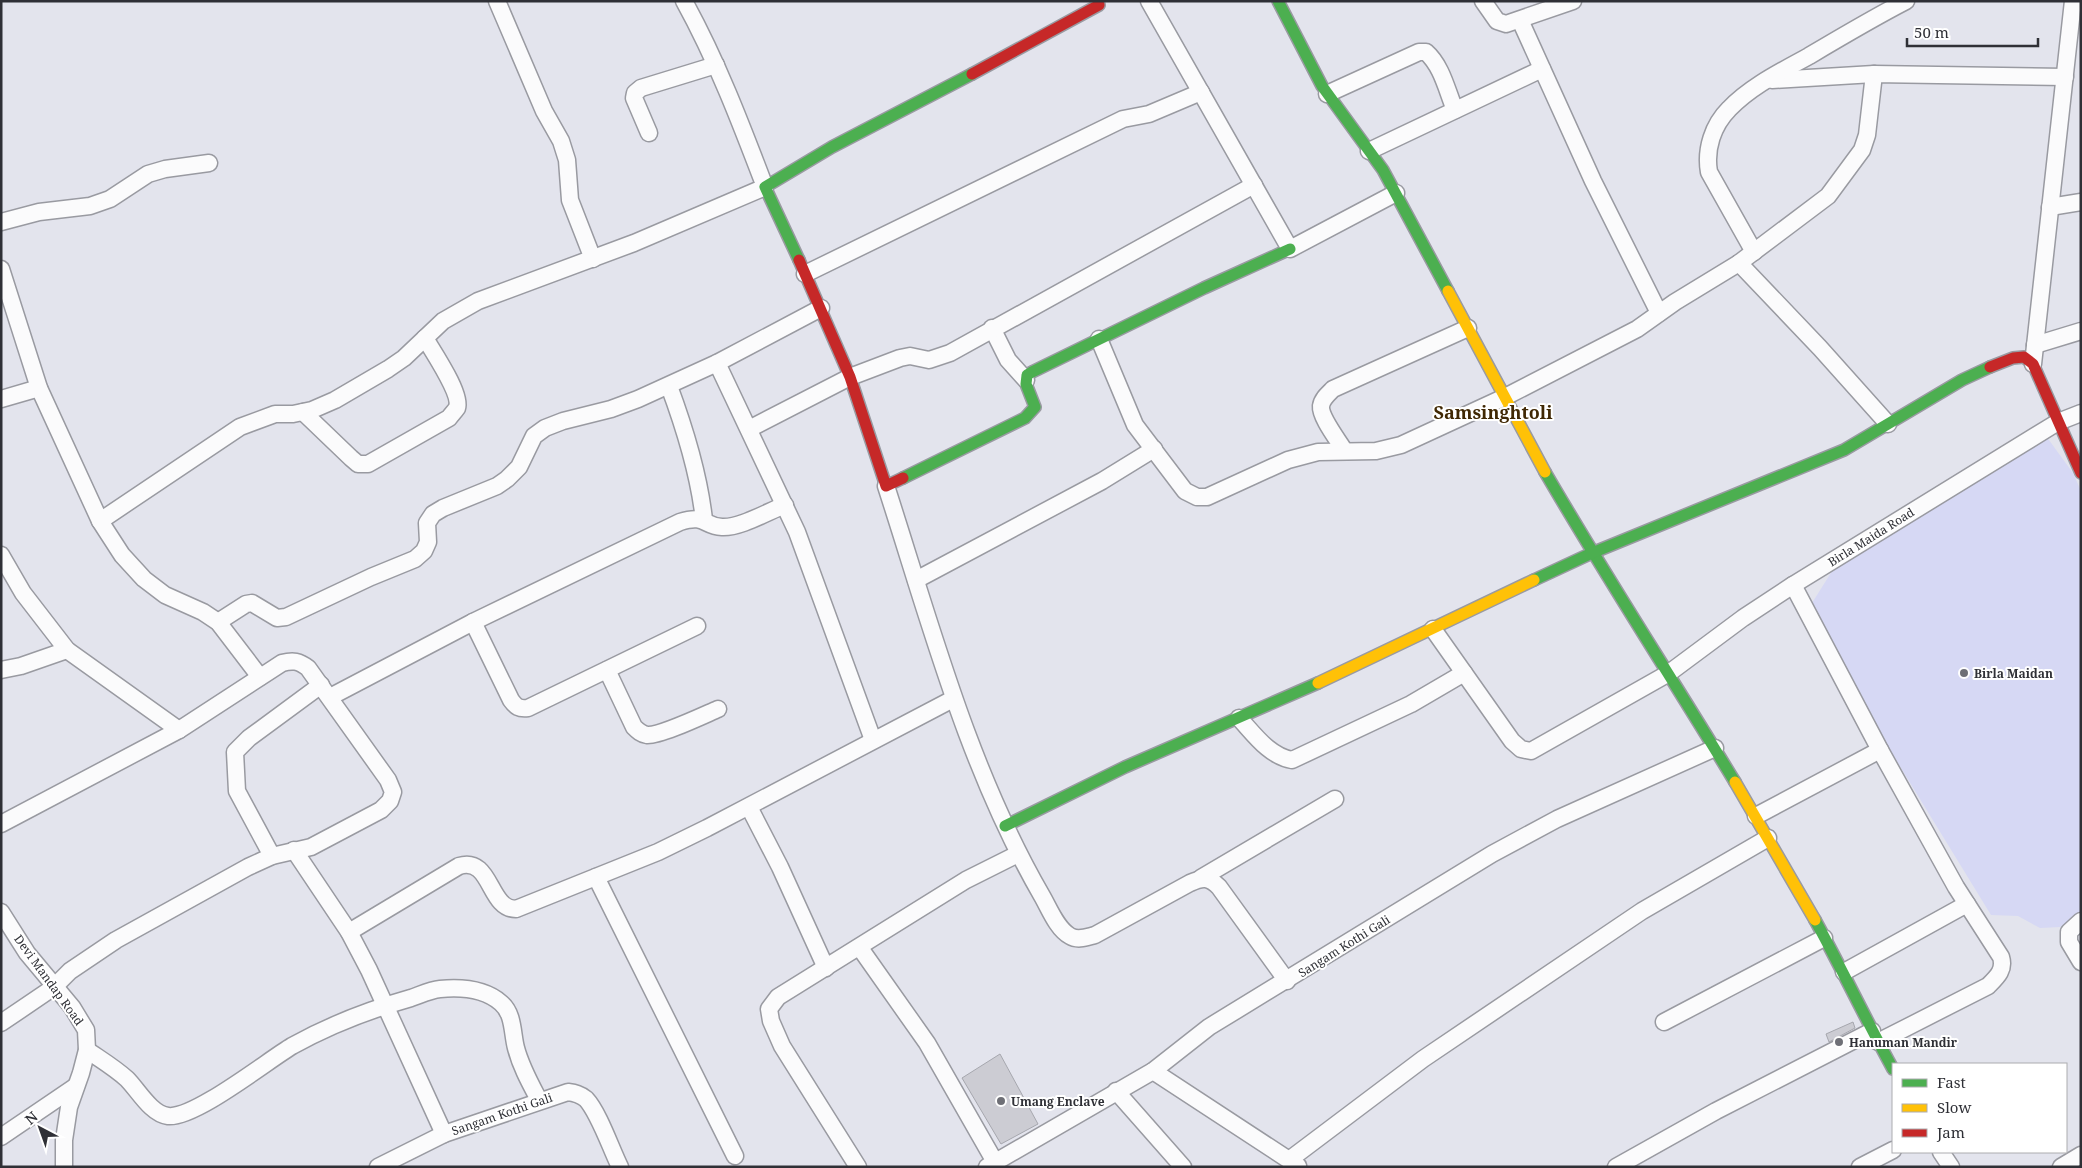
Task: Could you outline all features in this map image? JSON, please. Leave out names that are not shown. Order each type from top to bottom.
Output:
[{"type":"street","points":[[497,1],[544,111],[561,141],[567,160],[570,200],[593,259]]},
{"type":"street","points":[[684,1],[707,43],[765,187],[821,308],[850,377],[953,699],[990,794],[1018,854],[1060,926],[1070,936],[1082,939],[1095,935],[1202,878],[1335,799]]},
{"type":"street","points":[[1149,1],[1290,249]]},
{"type":"street","points":[[1278,1],[1301,49],[1327,94],[1369,151],[1396,193],[1505,397],[1592,553],[1669,673],[1756,816],[1844,972],[1892,1067]]},
{"type":"street","points":[[1483,1],[1502,24],[1520,20],[1573,1]]},
{"type":"street","points":[[1754,252],[1709,172],[1707,160],[1713,133],[1730,108],[1767,80],[1906,1]]},
{"type":"street","points":[[2073,1],[2070,70],[2050,207],[2033,364],[2081,473]]},
{"type":"street","points":[[100,521],[240,427],[275,414],[293,414],[312,410],[335,400],[404,358],[443,321],[478,301],[634,243],[765,187],[820,151],[990,65],[1100,2]]},
{"type":"street","points":[[1520,20],[1593,181],[1659,313]]},
{"type":"street","points":[[1327,94],[1419,52],[1426,52],[1433,58],[1455,110]]},
{"type":"street","points":[[649,134],[634,98],[635,93],[641,88],[716,65]]},
{"type":"street","points":[[1369,151],[1542,69]]},
{"type":"street","points":[[1767,80],[1874,74],[2070,70]]},
{"type":"street","points":[[1099,339],[1135,425],[1185,490],[1197,497],[1207,497],[1288,460],[1318,452],[1344,450],[1376,451],[1401,445],[1505,397],[1637,329],[1739,263],[1828,196],[1862,150],[1867,135],[1874,74]]},
{"type":"street","points":[[805,274],[1123,119],[1149,114],[1201,92]]},
{"type":"street","points":[[1,222],[39,212],[90,206],[110,199],[148,174],[165,169],[209,163]]},
{"type":"street","points":[[749,429],[850,377],[900,358],[910,356],[929,360],[938,358],[1254,185]]},
{"type":"street","points":[[1026,380],[1032,372],[1290,249],[1396,193]]},
{"type":"street","points":[[2050,207],[2081,202]]},
{"type":"street","points":[[1739,263],[1820,348],[1888,424]]},
{"type":"street","points":[[1,269],[40,388],[100,521],[122,555],[144,579],[165,595],[203,612],[218,622],[260,677]]},
{"type":"street","points":[[218,622],[246,604],[252,603],[277,618],[286,617],[414,559],[424,552],[428,542],[427,523],[433,514],[443,508],[485,492],[507,479],[519,467],[534,436],[545,428],[563,421],[610,409],[669,386],[821,308]]},
{"type":"street","points":[[886,486],[1032,413],[1035,407],[1026,380],[1008,360],[992,328]]},
{"type":"street","points":[[1344,450],[1324,417],[1321,406],[1325,397],[1332,389],[1468,328]]},
{"type":"street","points":[[2035,345],[2081,331]]},
{"type":"street","points":[[303,412],[358,464],[368,464],[449,418],[457,408],[457,398],[454,389],[425,338]]},
{"type":"street","points":[[1005,826],[1125,767],[1239,718],[1434,629],[1592,553],[1844,450],[1962,380],[1998,363],[2013,358],[2024,358],[2033,364]]},
{"type":"street","points":[[717,363],[785,505],[828,614],[873,740]]},
{"type":"street","points":[[669,386],[681,418],[690,452],[702,499],[704,520]]},
{"type":"street","points":[[1,399],[40,388]]},
{"type":"street","name":"Birla Maida Road","points":[[1434,629],[1512,741],[1521,750],[1531,751],[1669,673],[1743,618],[1793,585],[2058,422],[2081,413]]},
{"type":"street","points":[[916,580],[1102,481],[1154,449]]},
{"type":"street","points":[[272,856],[237,791],[236,752],[249,738],[326,691],[680,522],[692,518],[704,520],[719,527],[730,527],[785,505]]},
{"type":"street","points":[[1,555],[23,593],[67,650],[179,730]]},
{"type":"street","points":[[1616,1167],[1716,1111],[1875,1036],[1988,986],[1999,975],[2003,964],[2001,957],[1967,904],[1880,750],[1793,585]]},
{"type":"street","points":[[473,622],[511,700],[521,709],[528,708],[697,626]]},
{"type":"street","points":[[1,670],[21,666],[67,650]]},
{"type":"street","points":[[1,824],[179,730],[282,663],[291,661],[301,662],[326,691],[388,780],[393,792],[390,801],[381,810],[329,839],[312,847],[272,856],[248,867],[116,940],[70,971],[54,987],[1,1023]]},
{"type":"street","points":[[607,670],[634,726],[640,733],[648,735],[659,733],[718,709]]},
{"type":"street","points":[[1239,718],[1271,751],[1282,758],[1292,760],[1411,704],[1464,673]]},
{"type":"street","points":[[349,932],[459,866],[467,864],[474,865],[481,871],[497,897],[509,909],[516,909],[658,852],[749,807],[953,699]]},
{"type":"street","name":"Sangam Kothi Gali","points":[[1001,1163],[1116,1091],[1153,1071],[1209,1027],[1492,854],[1557,819],[1715,748]]},
{"type":"street","points":[[1756,816],[1880,750]]},
{"type":"street","points":[[749,807],[780,867],[826,968]]},
{"type":"street","points":[[1153,1071],[1294,1164],[1423,1059],[1642,911],[1768,838]]},
{"type":"street","points":[[294,850],[349,932],[369,970],[444,1134]]},
{"type":"street","points":[[858,1167],[782,1046],[771,1021],[769,1009],[778,997],[860,948],[966,880],[1018,854]]},
{"type":"street","points":[[596,877],[735,1156]]},
{"type":"street","points":[[1202,878],[1211,879],[1220,887],[1287,981]]},
{"type":"street","points":[[1844,972],[1967,904]]},
{"type":"street","name":"Devi Mandap Road","points":[[1,912],[27,953],[72,1007],[86,1030],[86,1050],[68,1106],[64,1140],[64,1167]]},
{"type":"street","points":[[2081,921],[2069,932],[2070,942],[2081,962]]},
{"type":"street","points":[[1664,1022],[1824,938]]},
{"type":"street","points":[[860,948],[927,1044],[1001,1163]]},
{"type":"street","points":[[86,1050],[126,1078],[157,1111],[166,1116],[176,1116],[188,1112],[248,1077],[293,1046],[384,1006],[438,989],[467,988],[488,994],[502,1004],[512,1022],[516,1047],[524,1071],[539,1100]]},
{"type":"street","points":[[1,1137],[76,1086]]},
{"type":"street","points":[[1116,1091],[1183,1167]]},
{"type":"street","name":"Sangam Kothi Gali","points":[[378,1167],[444,1134],[539,1100],[568,1092],[578,1094],[586,1100],[594,1112],[620,1167]]},
{"type":"street","points":[[1860,1167],[1892,1151]]},
{"type":"street","points":[[1943,1153],[1951,1167]]},
{"type":"street","points":[[2061,1167],[2081,1155]]},
{"type":"shaded area","name":"Birla Maidan","points":[[2046,436],[2073,473],[2081,491],[2081,915],[2060,927],[2040,928],[2018,916],[1991,915],[1885,742],[1812,603],[1834,568]]},
{"type":"building","points":[[1853,1022],[1855,1028],[1829,1042],[1826,1034]]},
{"type":"building","name":"Umang Enclave","points":[[1000,1054],[1038,1124],[1001,1144],[962,1078]]},
{"type":"traffic: fast","points":[[1278,1],[1322,86],[1383,170],[1448,291]]},
{"type":"traffic: fast","points":[[799,260],[765,187],[832,147],[972,74]]},
{"type":"traffic: fast","points":[[903,478],[1025,418],[1035,407],[1026,384],[1027,375],[1032,372],[1204,288],[1290,249]]},
{"type":"traffic: fast","points":[[1534,580],[1592,553],[1844,450],[1962,380],[1990,367]]},
{"type":"traffic: fast","points":[[1545,472],[1735,782]]},
{"type":"traffic: fast","points":[[1005,826],[1125,767],[1318,683]]},
{"type":"traffic: fast","points":[[1815,920],[1892,1067]]},
{"type":"traffic: slow","points":[[1448,291],[1545,472]]},
{"type":"traffic: slow","points":[[1318,683],[1534,580]]},
{"type":"traffic: slow","points":[[1735,782],[1815,920]]},
{"type":"traffic: jam","points":[[972,74],[1099,5]]},
{"type":"traffic: jam","points":[[799,260],[850,377],[886,486],[903,478]]},
{"type":"traffic: jam","points":[[1990,367],[2013,358],[2024,357],[2033,364],[2081,473]]},
{"type":"place","name":"Birla Maidan","points":[[1964,673]]},
{"type":"place","name":"Hanuman Mandir","points":[[1839,1042]]},
{"type":"place","name":"Umang Enclave","points":[[1001,1101]]},
{"type":"district","name":"Samsinghtoli","points":[[1493,412]]}]
